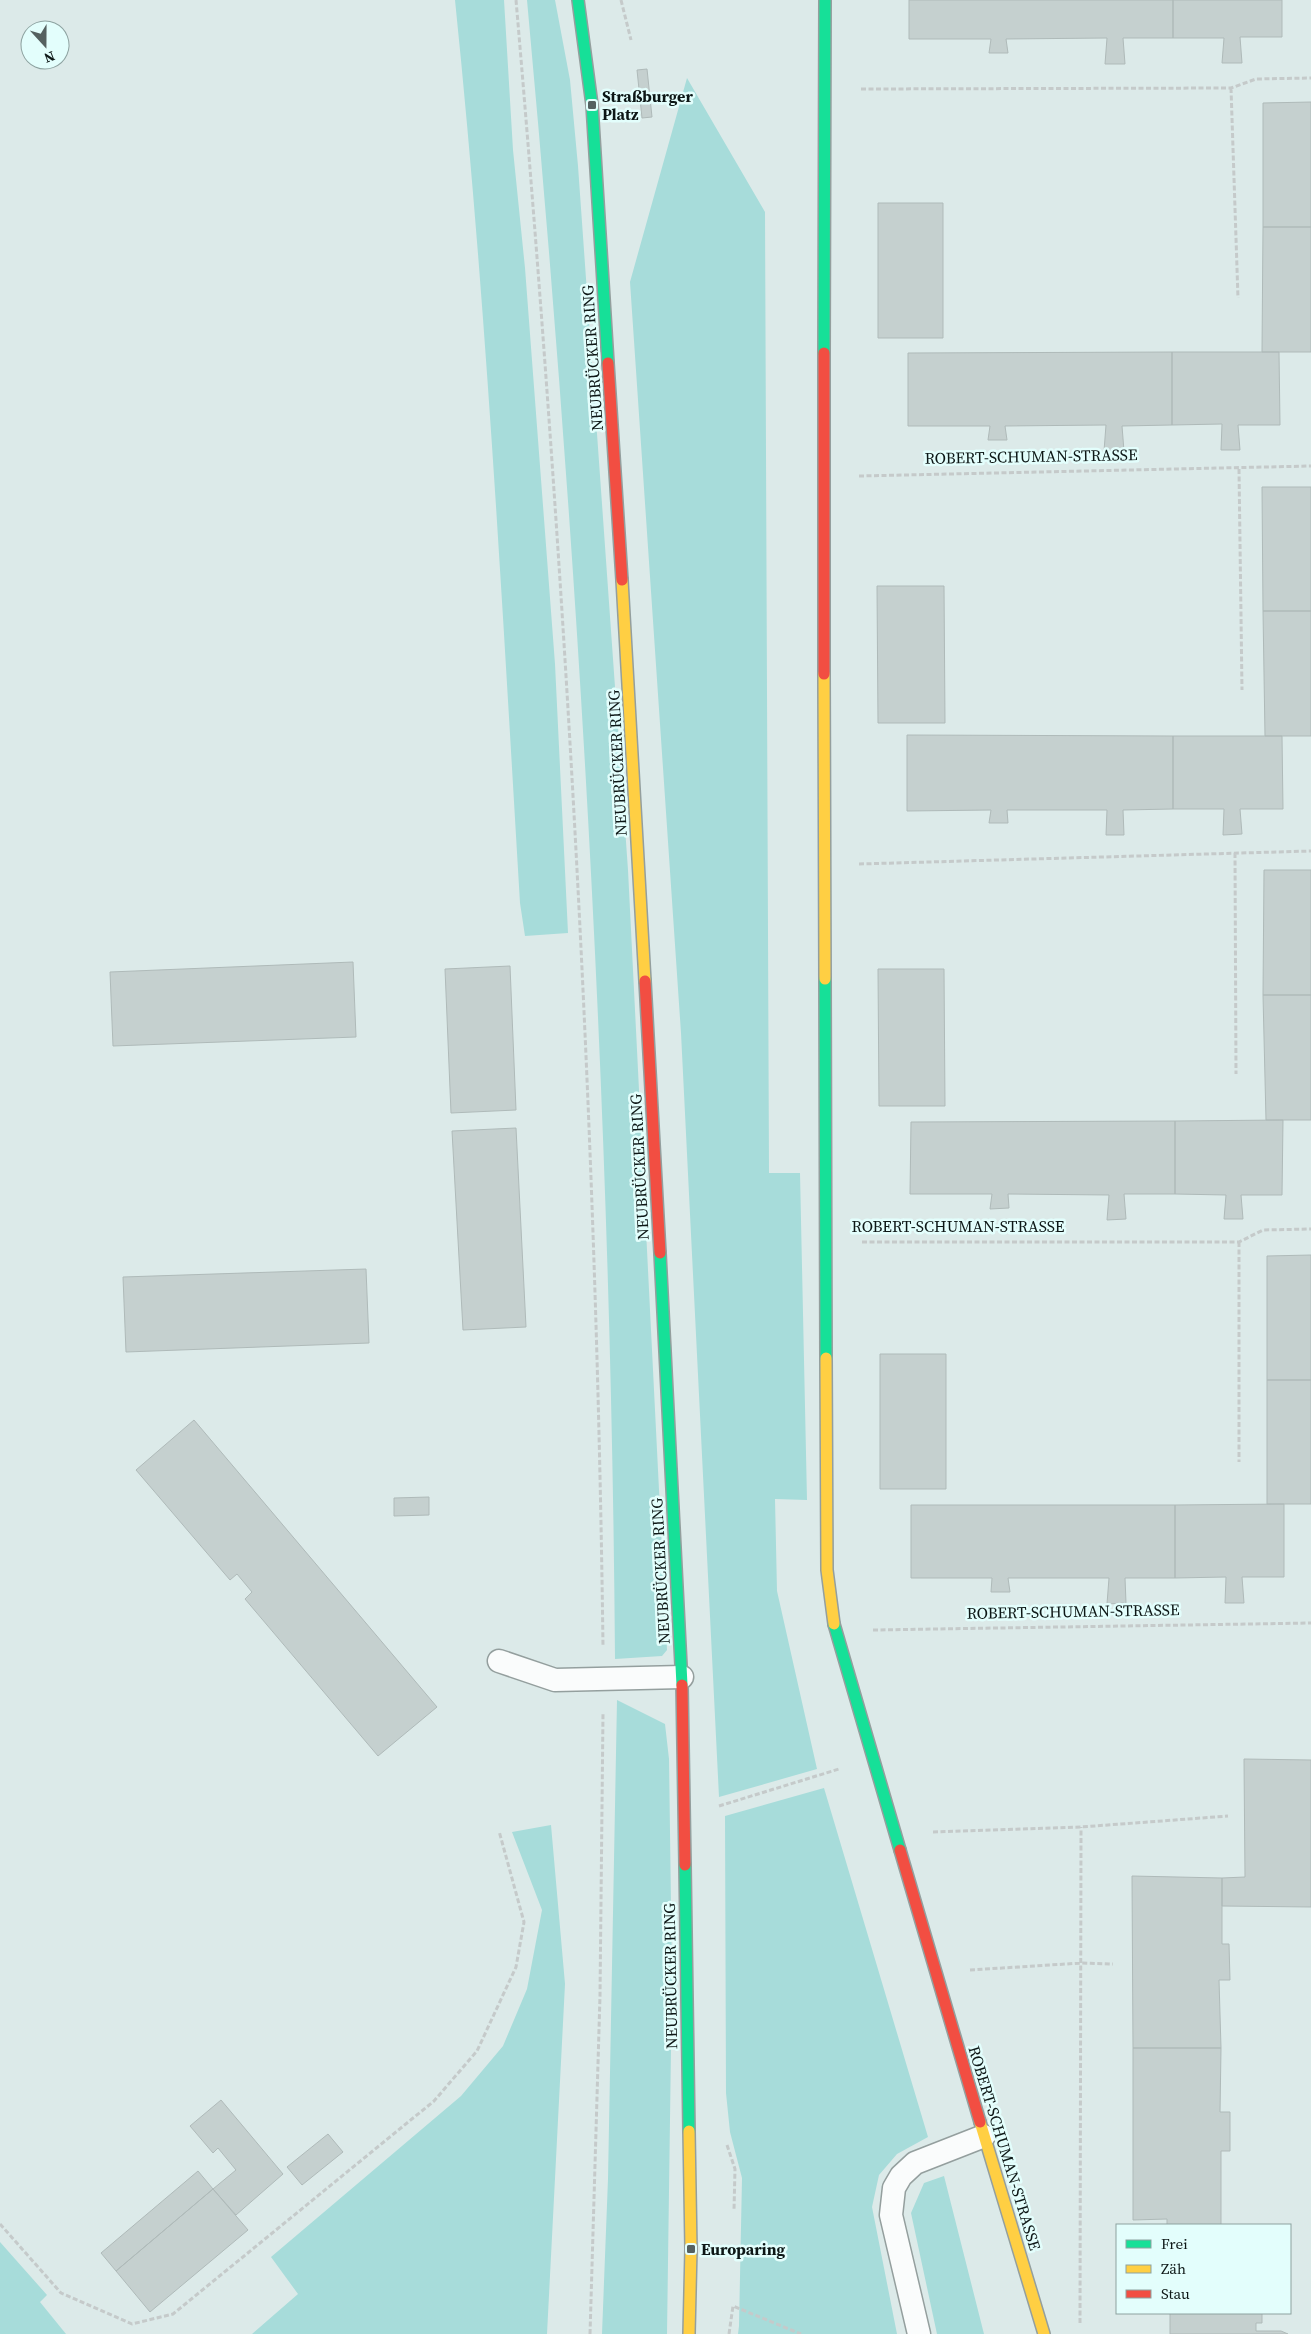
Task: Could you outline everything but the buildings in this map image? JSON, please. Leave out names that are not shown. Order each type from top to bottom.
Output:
[{"type":"street","name":"NEUBRÜCKER RING","points":[[578,0],[592,105],[636,804],[682,1677],[691,2249],[689,2334]]},
{"type":"street","name":"ROBERT-SCHUMAN-STRASSE","points":[[825,0],[823,478],[827,1570],[835,1630],[874,1759],[934,1972],[1044,2334]]},
{"type":"lane","points":[[499,1661],[555,1680],[682,1677]]},
{"type":"lane","points":[[919,2334],[891,2215],[894,2188],[901,2176],[915,2162],[984,2136]]},
{"type":"path","points":[[516,0],[539,263],[576,852],[600,1420],[603,1680],[600,1996],[590,2334]]},
{"type":"path","points":[[621,0],[631,40]]},
{"type":"path","points":[[824,90],[1231,88],[1256,79],[1311,78]]},
{"type":"path","points":[[1231,88],[1238,298]]},
{"type":"path","name":"ROBERT-SCHUMAN-STRASSE","points":[[823,478],[1311,466]]},
{"type":"path","points":[[1239,469],[1242,690]]},
{"type":"path","points":[[825,864],[1311,851]]},
{"type":"path","points":[[1235,853],[1236,1074]]},
{"type":"path","name":"ROBERT-SCHUMAN-STRASSE","points":[[827,1244],[871,1242],[1239,1242],[1263,1230],[1311,1229]]},
{"type":"path","points":[[1239,1242],[1239,1462]]},
{"type":"path","name":"ROBERT-SCHUMAN-STRASSE","points":[[835,1630],[1311,1624]]},
{"type":"path","points":[[718,1816],[718,1806],[874,1759]]},
{"type":"path","points":[[895,1834],[1081,1827],[1228,1816]]},
{"type":"path","points":[[1080,2324],[1081,1827]]},
{"type":"path","points":[[0,2224],[61,2293],[132,2324],[173,2314],[434,2101],[477,2051],[516,1967],[524,1922],[500,1831]]},
{"type":"path","points":[[934,1972],[1082,1963],[1113,1964]]},
{"type":"path","points":[[726,2142],[735,2169],[734,2210]]},
{"type":"path","points":[[729,2334],[733,2306],[800,2334]]},
{"type":"shaded area","points":[[455,0],[504,0],[513,150],[525,268],[555,664],[568,933],[525,936],[520,903],[500,564],[476,225]]},
{"type":"shaded area","points":[[527,0],[555,0],[570,80],[578,166],[628,870],[667,1650],[662,1656],[615,1659],[607,1244],[589,829],[562,414]]},
{"type":"shaded area","points":[[687,78],[765,212],[769,1173],[800,1173],[807,1500],[775,1499],[777,1591],[817,1769],[719,1797],[681,1033],[630,282]]},
{"type":"shaded area","points":[[617,1700],[665,1724],[669,1759],[672,1977],[667,2334],[602,2334],[608,2179]]},
{"type":"shaded area","points":[[824,1788],[928,2137],[897,2154],[879,2175],[872,2207],[897,2334],[738,2334],[742,2178],[730,2132],[726,2093],[725,1816]]},
{"type":"shaded area","points":[[551,1825],[565,1984],[547,2334],[252,2334],[298,2294],[271,2257],[461,2096],[503,2046],[527,1989],[542,1910],[512,1832]]},
{"type":"shaded area","points":[[944,2176],[984,2334],[937,2334],[911,2213],[924,2183]]},
{"type":"shaded area","points":[[0,2242],[47,2295],[40,2302],[66,2334],[0,2334]]},
{"type":"traffic: fast","points":[[578,0],[592,105],[608,363]]},
{"type":"traffic: fast","points":[[824,353],[825,0]]},
{"type":"traffic: fast","points":[[825,979],[826,1358]]},
{"type":"traffic: fast","points":[[660,1253],[682,1685]]},
{"type":"traffic: fast","points":[[834,1624],[900,1850]]},
{"type":"traffic: fast","points":[[685,1865],[689,2131]]},
{"type":"traffic: slow","points":[[622,580],[645,981]]},
{"type":"traffic: slow","points":[[824,674],[825,979]]},
{"type":"traffic: slow","points":[[826,1358],[827,1570],[834,1624]]},
{"type":"traffic: slow","points":[[980,2122],[1044,2334]]},
{"type":"traffic: slow","points":[[689,2131],[691,2249],[689,2334]]},
{"type":"traffic: jam","points":[[824,353],[824,674]]},
{"type":"traffic: jam","points":[[608,363],[622,580]]},
{"type":"traffic: jam","points":[[645,981],[660,1253]]},
{"type":"traffic: jam","points":[[682,1685],[685,1865]]},
{"type":"traffic: jam","points":[[900,1850],[980,2122]]},
{"type":"place","name":"Straßburger Platz","points":[[592,105]]},
{"type":"place","name":"Europaring","points":[[691,2249]]}]
